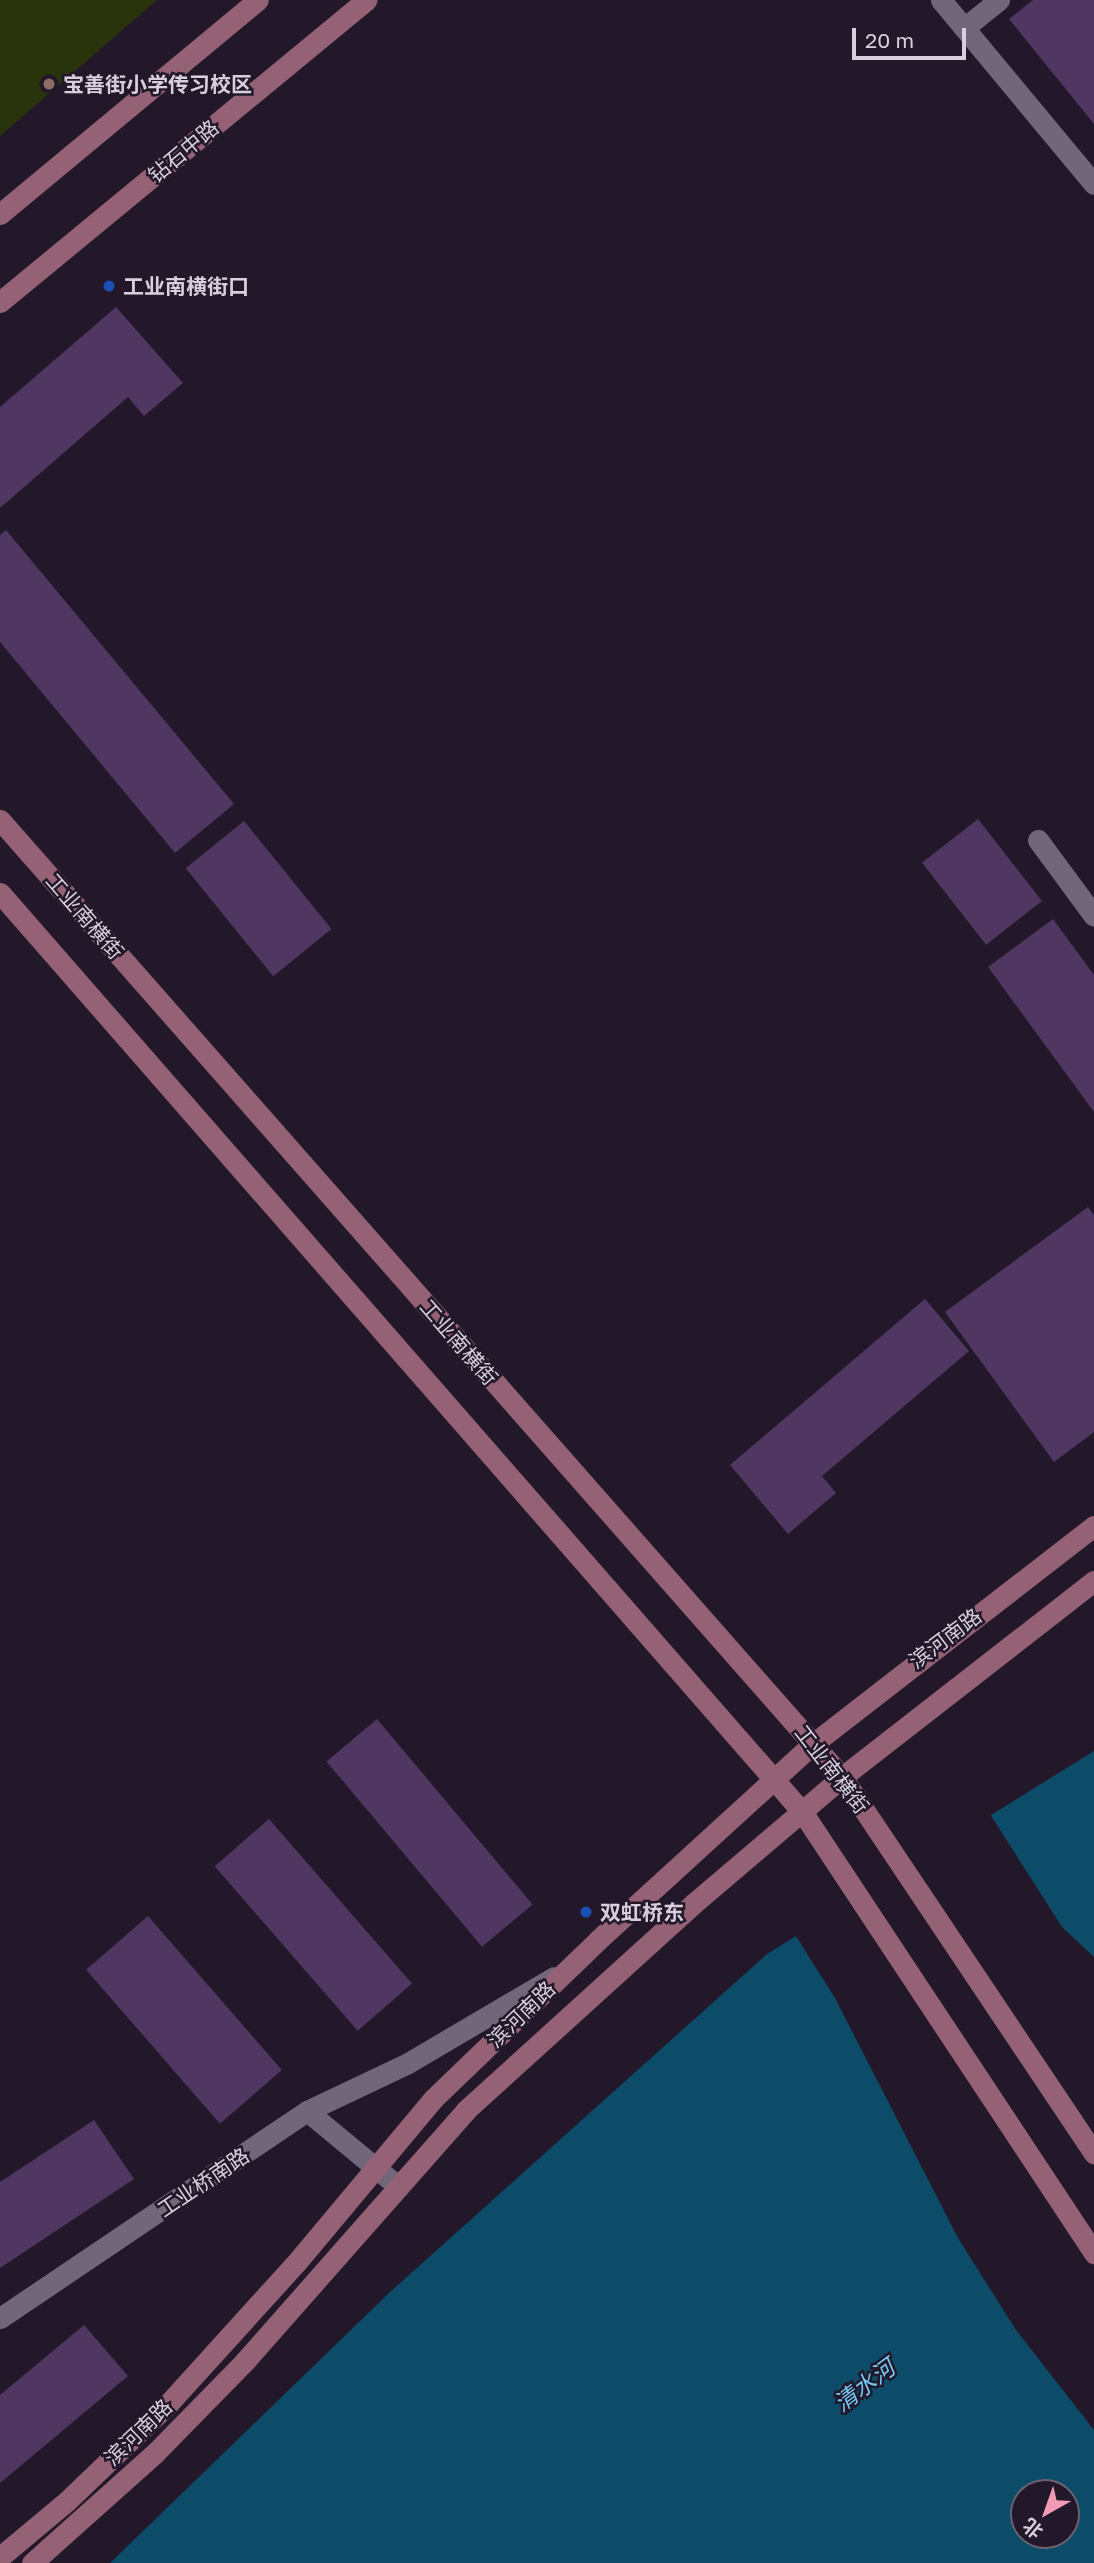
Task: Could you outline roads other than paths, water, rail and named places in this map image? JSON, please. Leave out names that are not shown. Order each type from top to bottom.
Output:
[{"type":"main road","points":[[0,214],[258,0]]},
{"type":"main road","name":"钻石中路","points":[[0,303],[366,0]]},
{"type":"main road","name":"工业南横街","points":[[0,820],[814,1742],[842,1777],[1094,2154]]},
{"type":"main road","points":[[0,893],[803,1813],[1094,2253]]},
{"type":"main road","name":"滨河南路","points":[[0,2557],[67,2501],[168,2404],[433,2099],[567,1969],[814,1742],[1094,1526]]},
{"type":"main road","name":"滨河南路","points":[[32,2563],[156,2452],[245,2361],[466,2110],[692,1904],[803,1813],[842,1777],[1094,1581]]},
{"type":"street","points":[[941,0],[1094,184]]},
{"type":"street","points":[[964,28],[999,0]]},
{"type":"street","points":[[1038,840],[1094,916]]},
{"type":"street","name":"工业桥南路","points":[[0,2318],[307,2111],[408,2063],[567,1969]]},
{"type":"street","points":[[307,2111],[399,2187]]},
{"type":"water","name":"清水河","points":[[1094,1751],[1094,2563],[110,2563],[390,2292],[767,1954]]},
{"type":"place","name":"宝善街小学传习校区","points":[[49,84]]},
{"type":"place","name":"工业南横街口","points":[[109,286]]},
{"type":"place","name":"双虹桥东","points":[[586,1912]]}]
